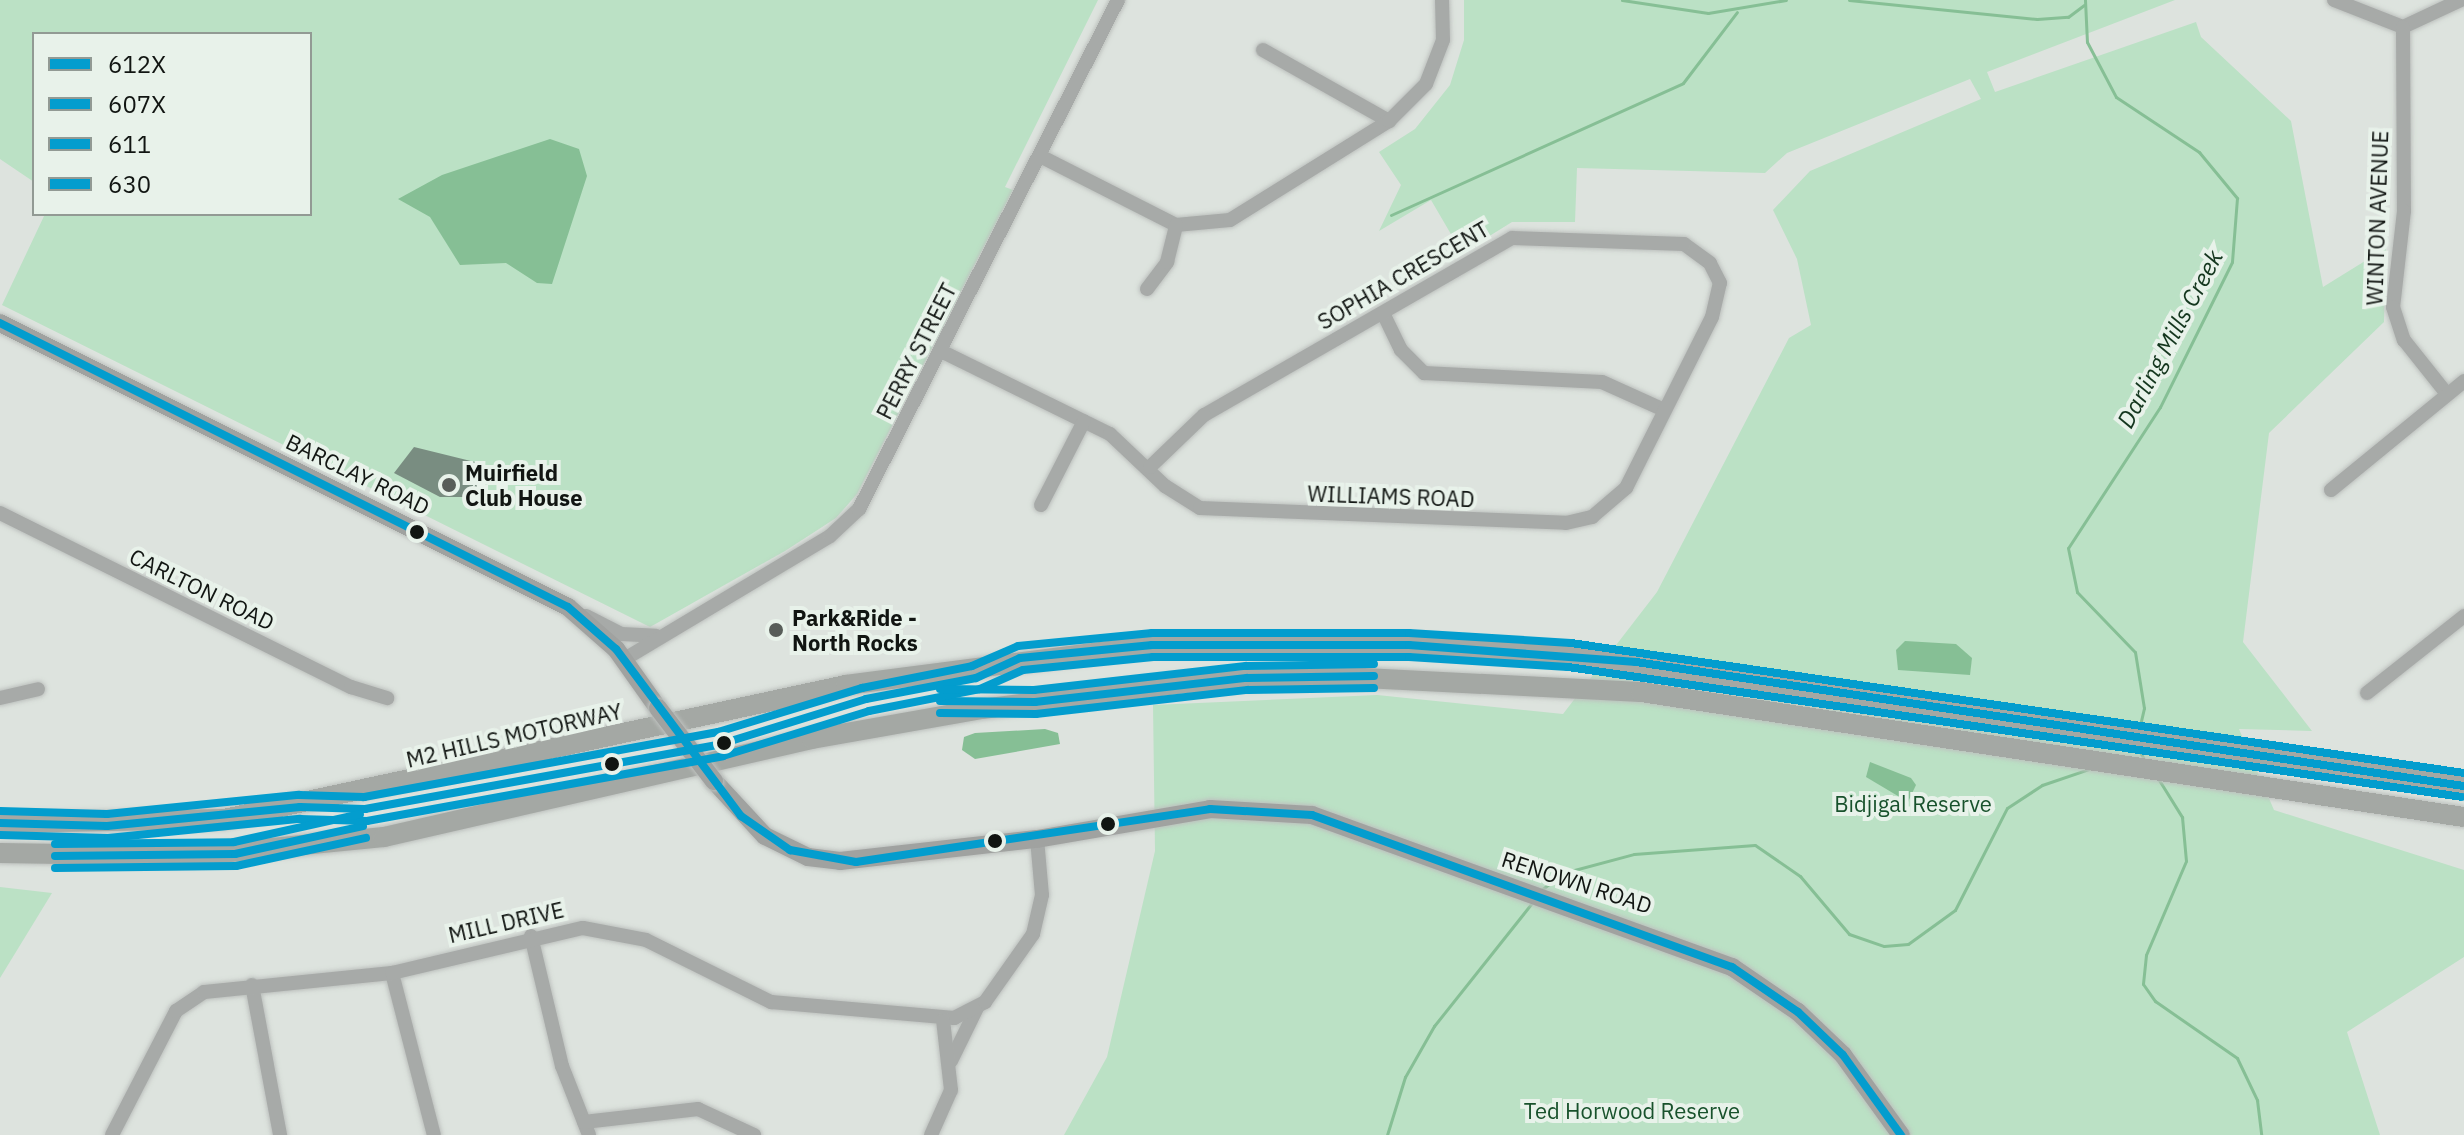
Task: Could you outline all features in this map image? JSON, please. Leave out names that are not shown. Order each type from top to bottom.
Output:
[{"type":"highway","name":"M2 HILLS MOTORWAY","points":[[0,823],[224,819],[846,685],[1152,645],[1409,645],[1569,655],[2464,785]]},
{"type":"highway","points":[[0,853],[176,857],[384,837],[812,739],[1035,702],[1247,678],[1552,684],[2247,780],[2464,817]]},
{"type":"highway","points":[[2405,777],[2464,777]]},
{"type":"main road","name":"BARCLAY ROAD","points":[[2,330],[568,607],[623,660],[714,781],[756,830],[823,860],[1037,839],[1170,818]]},
{"type":"main road","name":"RENOWN ROAD","points":[[1170,818],[1258,807],[1312,815],[1493,880],[1649,931],[1732,967],[1798,1012],[1843,1055],[1901,1135]]},
{"type":"street","name":"PERRY STREET","points":[[623,660],[850,519],[941,351],[1118,0]]},
{"type":"street","points":[[1040,156],[1176,225],[1214,226],[1239,217],[1389,121],[1426,84],[1443,40],[1442,0]]},
{"type":"street","points":[[2334,0],[2403,27],[2461,0]]},
{"type":"street","name":"WINTON AVENUE","points":[[2403,27],[2404,211],[2393,307],[2404,340],[2447,394]]},
{"type":"street","points":[[1263,50],[1389,121]]},
{"type":"street","points":[[1147,289],[1167,262],[1176,225]]},
{"type":"street","name":"SOPHIA CRESCENT","points":[[1150,467],[1204,415],[1512,238],[1666,241],[1697,250],[1710,263]]},
{"type":"street","name":"WILLIAMS ROAD","points":[[941,351],[1084,421],[1150,467],[1180,497],[1223,513],[1566,523],[1611,506],[1664,410],[1718,301],[1710,263]]},
{"type":"street","points":[[1383,313],[1401,350],[1424,373],[1602,382],[1664,410]]},
{"type":"street","points":[[2331,490],[2464,381]]},
{"type":"street","points":[[1041,505],[1084,421]]},
{"type":"street","name":"CARLTON ROAD","points":[[0,513],[351,687],[387,698]]},
{"type":"street","points":[[568,607],[621,634],[660,635]]},
{"type":"street","points":[[2367,693],[2464,616]]},
{"type":"street","points":[[0,698],[38,689]]},
{"type":"street","name":"MILL DRIVE","points":[[112,1135],[176,1011],[204,992],[392,973],[531,936],[612,930],[771,1002],[943,1020],[977,1008],[1009,972],[1037,923],[1037,839]]},
{"type":"street","points":[[531,936],[562,1066],[587,1128],[698,1109],[754,1135]]},
{"type":"street","points":[[392,973],[434,1135]]},
{"type":"street","points":[[252,985],[280,1135]]},
{"type":"street","points":[[950,1065],[977,1008]]},
{"type":"street","points":[[931,1135],[951,1090],[943,1020]]},
{"type":"green space","points":[[0,0],[1098,0],[1005,187],[1013,190],[857,494],[836,518],[785,551],[650,627],[2,305],[44,216],[312,216],[312,32],[32,32],[32,181],[0,159]]},
{"type":"green space","name":"Bidjigal Reserve","points":[[1464,0],[2175,0],[1987,72],[1995,92],[2196,22],[2201,37],[2291,121],[2323,287],[2386,248],[2384,322],[2269,433],[2243,642],[2312,731],[2239,729],[2274,810],[2464,870],[2464,957],[2347,1032],[2380,1135],[1064,1135],[1107,1057],[1155,851],[1153,705],[1377,695],[1563,714],[1657,592],[1789,338],[1811,325],[1797,259],[1773,210],[1810,171],[1981,99],[1970,79],[1787,153],[1765,173],[1577,168],[1575,222],[1512,222],[1462,253],[1431,200],[1379,231],[1401,185],[1379,152],[1415,129],[1450,85],[1464,40]]},
{"type":"green space","points":[[0,887],[52,893],[0,978]]},
{"type":"shaded area","points":[[550,139],[579,149],[587,176],[552,284],[537,283],[506,263],[460,265],[430,217],[398,199],[442,175]]},
{"type":"shaded area","points":[[1905,641],[1956,644],[1972,658],[1970,675],[1898,670],[1896,650]]},
{"type":"shaded area","points":[[1045,729],[1058,733],[1060,744],[975,759],[962,750],[964,737],[975,733]]},
{"type":"shaded area","points":[[1870,762],[1911,778],[1916,785],[1908,802],[1866,777]]},
{"type":"building","name":"Muirfield Club House","points":[[414,447],[483,464],[480,497],[440,497],[394,473]]},
{"type":"waterway","points":[[1622,0],[1708,13],[1786,0]]},
{"type":"waterway","points":[[1849,0],[2037,19],[2068,17],[2084,5]]},
{"type":"waterway","name":"Darling Mills Creek","points":[[2085,0],[2087,42],[2116,97],[2199,152],[2237,198],[2232,262],[2160,407],[2068,548],[2077,592],[2135,652],[2144,708],[2139,729]]},
{"type":"waterway","points":[[1391,215],[1683,83],[1737,12]]},
{"type":"waterway","points":[[2137,747],[2145,761]]},
{"type":"waterway","name":"Darling Mills Creek","points":[[1540,891],[1563,873],[1634,854],[1755,845],[1800,876],[1849,934],[1884,946],[1908,944],[1955,910],[2007,808],[2042,785],[2089,769]]},
{"type":"waterway","points":[[2159,780],[2182,817],[2186,861],[2146,955],[2143,984],[2155,1001],[2237,1058],[2257,1100],[2261,1135]]},
{"type":"waterway","name":"Darling Mills Creek","points":[[1387,1135],[1405,1077],[1434,1026],[1531,904]]},
{"type":"transit line","name":"630","points":[[0,323],[568,607],[616,649],[741,816],[790,850],[856,862],[1210,809],[1312,815],[1732,967],[1798,1012],[1843,1055],[1901,1135]]},
{"type":"transit line","name":"611","points":[[0,811],[107,814],[299,795],[364,797],[718,732],[862,688],[972,666],[1018,646],[1152,633],[1409,633],[1571,643],[2464,773]]},
{"type":"transit line","name":"612X","points":[[0,823],[107,826],[300,807],[365,809],[721,744],[866,699],[976,678],[1020,658],[1152,645],[1409,645],[1636,662],[2464,786]]},
{"type":"transit line","name":"607X","points":[[0,835],[108,838],[300,819],[367,821],[723,756],[869,711],[980,689],[1023,670],[1153,657],[1409,657],[1568,667],[2462,797]]},
{"type":"transit line","name":"611","points":[[940,689],[1034,690],[1246,666],[1374,664]]},
{"type":"transit line","name":"612X","points":[[940,701],[1035,702],[1247,678],[1374,676]]},
{"type":"transit line","name":"607X","points":[[940,713],[1036,714],[1248,690],[1374,688]]},
{"type":"transit line","name":"611","points":[[55,844],[234,842],[360,814]]},
{"type":"transit line","name":"612X","points":[[55,856],[235,854],[363,826]]},
{"type":"transit line","name":"607X","points":[[55,868],[236,866],[366,838]]},
{"type":"place","name":"Muirfield Club House","points":[[449,485]]},
{"type":"place","name":"Park&Ride - North Rocks","points":[[776,630]]},
{"type":"park label","name":"Ted Horwood Reserve","points":[[1632,1111]]}]
